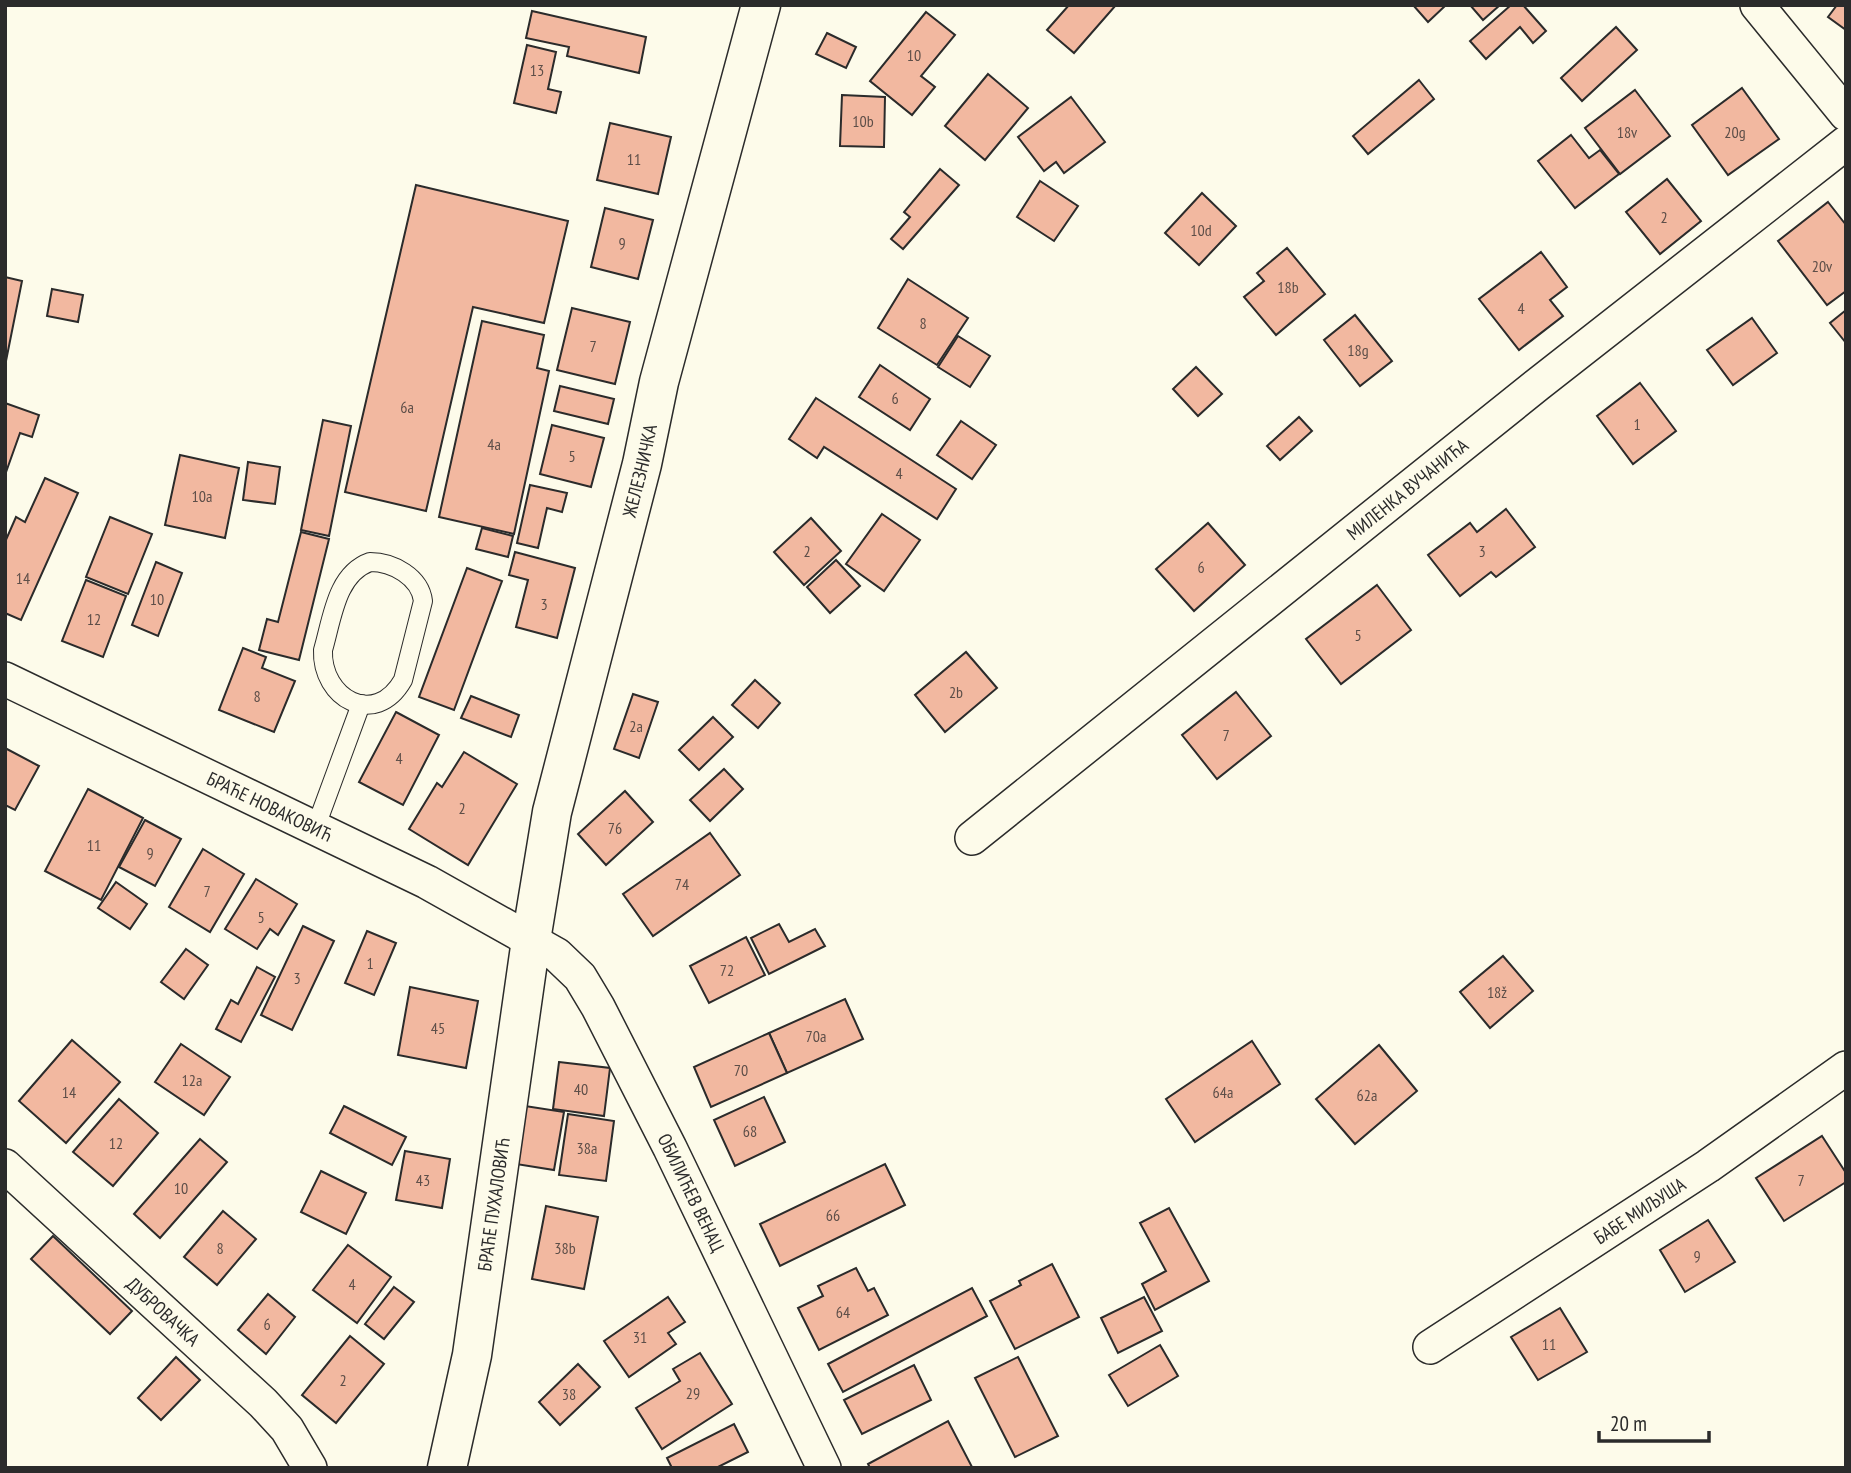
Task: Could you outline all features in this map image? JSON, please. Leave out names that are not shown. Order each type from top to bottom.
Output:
[{"type":"main road","name":"ЖЕЛЕЗНИЧКА","points":[[531,940],[552,812],[567,750],[642,464],[659,382],[761,5]]},
{"type":"main road","name":"БРАЋЕ ПУХАЛОВИЋ","points":[[447,1468],[472,1355],[531,940]]},
{"type":"street","points":[[1756,5],[1846,114]]},
{"type":"street","name":"МИЛЕНКА ВУЧАНИЋА","points":[[972,838],[1537,385],[1846,143]]},
{"type":"street","name":"БРАЋЕ НОВАКОВИЋ","points":[[5,679],[427,882],[531,940]]},
{"type":"street","name":"ОБИЛИЋЕВ ВЕНАЦ","points":[[531,940],[557,955],[580,977],[598,1007],[676,1161],[824,1468]]},
{"type":"street","name":"БАБЕ МИЉУША","points":[[1430,1347],[1708,1166],[1846,1068]]},
{"type":"street","name":"ДУБРОВАЧКА","points":[[5,1166],[263,1403],[287,1429],[310,1468]]},
{"type":"lane","points":[[377,562],[411,576],[422,590],[424,601],[403,680],[397,691],[380,704],[361,704],[342,695],[333,687],[327,678],[323,650],[343,586],[361,565],[377,562]]},
{"type":"lane","points":[[315,829],[361,704]]},
{"type":"building","points":[[1069,5],[1116,5],[1074,53],[1047,30]]},
{"type":"building","points":[[1413,5],[1446,5],[1428,22]]},
{"type":"building","points":[[1470,5],[1500,5],[1483,20]]},
{"type":"building","points":[[1511,5],[1523,5],[1546,31],[1533,43],[1520,27],[1486,59],[1470,41]]},
{"type":"building","points":[[1837,5],[1846,5],[1846,30],[1828,17]]},
{"type":"building","points":[[532,11],[646,37],[639,73],[567,56],[569,47],[526,38]]},
{"type":"building","points":[[926,12],[955,35],[921,76],[935,87],[912,115],[870,81]]},
{"type":"building","points":[[1616,27],[1637,50],[1582,101],[1561,78]]},
{"type":"building","points":[[827,33],[856,47],[846,68],[816,54]]},
{"type":"building","points":[[527,45],[556,52],[548,89],[561,92],[556,113],[514,103]]},
{"type":"building","points":[[988,74],[1028,108],[985,160],[945,126]]},
{"type":"building","points":[[1419,80],[1434,99],[1368,154],[1353,136]]},
{"type":"building","points":[[1742,88],[1779,139],[1728,175],[1692,125]]},
{"type":"building","points":[[1635,90],[1670,136],[1620,174],[1585,128]]},
{"type":"building","points":[[842,95],[885,97],[884,147],[840,146]]},
{"type":"building","points":[[1071,97],[1105,142],[1064,173],[1056,162],[1044,171],[1018,137]]},
{"type":"building","points":[[610,123],[671,137],[658,194],[597,180]]},
{"type":"building","points":[[1571,135],[1589,158],[1600,150],[1619,174],[1575,208],[1538,161]]},
{"type":"building","points":[[940,169],[959,185],[903,249],[891,239],[910,217],[904,212]]},
{"type":"building","points":[[1667,179],[1701,221],[1660,254],[1626,212]]},
{"type":"building","points":[[1040,181],[1078,206],[1054,241],[1017,217]]},
{"type":"building","points":[[416,185],[568,221],[544,323],[473,307],[426,511],[345,492]]},
{"type":"building","points":[[1202,193],[1236,226],[1199,265],[1165,233]]},
{"type":"building","points":[[1828,202],[1846,225],[1846,291],[1827,305],[1778,241]]},
{"type":"building","points":[[605,208],[653,220],[638,279],[591,267]]},
{"type":"building","points":[[1287,248],[1325,294],[1276,335],[1244,297],[1264,281],[1257,273]]},
{"type":"building","points":[[1541,252],[1567,287],[1550,300],[1563,316],[1519,350],[1479,299]]},
{"type":"building","points":[[5,277],[22,281],[6,361],[5,360]]},
{"type":"building","points":[[908,279],[968,318],[937,365],[878,328]]},
{"type":"building","points":[[52,289],[83,295],[78,322],[47,316]]},
{"type":"building","points":[[572,308],[630,322],[615,384],[557,370]]},
{"type":"building","points":[[1846,310],[1846,343],[1830,323]]},
{"type":"building","points":[[1355,315],[1392,361],[1360,386],[1324,340]]},
{"type":"building","points":[[1752,318],[1777,353],[1733,385],[1707,350]]},
{"type":"building","points":[[482,321],[544,335],[537,368],[549,371],[514,534],[439,517]]},
{"type":"building","points":[[958,336],[990,356],[970,387],[938,367]]},
{"type":"building","points":[[880,365],[930,399],[910,430],[859,397]]},
{"type":"building","points":[[1196,367],[1222,394],[1198,416],[1173,389]]},
{"type":"building","points":[[1640,383],[1676,431],[1633,464],[1597,416]]},
{"type":"building","points":[[560,386],[614,399],[608,424],[554,411]]},
{"type":"building","points":[[816,398],[956,489],[937,519],[824,447],[817,458],[789,439]]},
{"type":"building","points":[[5,403],[39,415],[32,437],[20,433],[5,475]]},
{"type":"building","points":[[1299,417],[1312,431],[1280,460],[1267,446]]},
{"type":"building","points":[[323,420],[351,426],[329,536],[301,530]]},
{"type":"building","points":[[961,421],[996,445],[972,479],[937,455]]},
{"type":"building","points":[[552,425],[604,438],[591,487],[540,474]]},
{"type":"building","points":[[180,455],[239,468],[225,538],[165,525]]},
{"type":"building","points":[[248,462],[280,467],[275,504],[243,500]]},
{"type":"building","points":[[45,478],[78,493],[21,620],[5,613],[5,542],[16,517],[25,522]]},
{"type":"building","points":[[530,485],[567,493],[562,512],[547,508],[538,548],[517,543]]},
{"type":"building","points":[[1506,509],[1535,547],[1496,577],[1491,572],[1460,596],[1428,555],[1470,523],[1477,532]]},
{"type":"building","points":[[882,514],[920,540],[884,591],[846,564]]},
{"type":"building","points":[[110,517],[152,534],[128,594],[86,577]]},
{"type":"building","points":[[811,518],[841,551],[804,585],[774,552]]},
{"type":"building","points":[[1208,523],[1245,565],[1194,611],[1156,569]]},
{"type":"building","points":[[482,528],[513,536],[508,557],[476,549]]},
{"type":"building","points":[[301,532],[329,539],[299,660],[259,650],[267,619],[278,622]]},
{"type":"building","points":[[515,552],[575,568],[557,638],[516,627],[528,580],[509,575]]},
{"type":"building","points":[[836,560],[860,586],[830,613],[807,587]]},
{"type":"building","points":[[156,562],[182,573],[158,636],[132,625]]},
{"type":"building","points":[[467,568],[502,581],[454,710],[419,697]]},
{"type":"building","points":[[86,580],[126,596],[103,657],[62,641]]},
{"type":"building","points":[[1377,585],[1411,630],[1341,684],[1306,639]]},
{"type":"building","points":[[243,648],[266,657],[262,668],[295,681],[274,732],[219,710]]},
{"type":"building","points":[[966,652],[997,688],[945,732],[915,695]]},
{"type":"building","points":[[755,680],[780,703],[758,728],[732,705]]},
{"type":"building","points":[[1236,692],[1271,736],[1217,779],[1182,735]]},
{"type":"building","points":[[633,694],[658,702],[639,758],[614,749]]},
{"type":"building","points":[[471,696],[519,715],[511,737],[461,718]]},
{"type":"building","points":[[396,712],[439,735],[403,805],[359,782]]},
{"type":"building","points":[[713,717],[733,737],[699,770],[679,750]]},
{"type":"building","points":[[5,748],[39,766],[15,810],[5,805]]},
{"type":"building","points":[[464,752],[517,784],[468,865],[409,829],[437,783],[442,787]]},
{"type":"building","points":[[724,769],[743,789],[710,821],[690,800]]},
{"type":"building","points":[[88,789],[143,818],[101,900],[45,871]]},
{"type":"building","points":[[625,791],[653,822],[606,865],[578,834]]},
{"type":"building","points":[[145,820],[181,839],[155,886],[119,867]]},
{"type":"building","points":[[710,833],[740,875],[653,936],[623,894]]},
{"type":"building","points":[[203,849],[244,874],[210,932],[169,907]]},
{"type":"building","points":[[256,879],[297,904],[278,935],[270,929],[257,949],[225,929]]},
{"type":"building","points":[[116,882],[147,904],[130,929],[98,908]]},
{"type":"building","points":[[779,924],[789,942],[815,929],[825,946],[769,974],[751,938]]},
{"type":"building","points":[[303,926],[334,941],[292,1030],[261,1015]]},
{"type":"building","points":[[367,931],[396,943],[374,995],[345,983]]},
{"type":"building","points":[[746,937],[765,975],[709,1003],[690,966]]},
{"type":"building","points":[[186,949],[208,965],[184,999],[161,982]]},
{"type":"building","points":[[1503,956],[1533,991],[1490,1028],[1460,992]]},
{"type":"building","points":[[257,967],[275,977],[241,1042],[216,1029],[231,1000],[238,1004]]},
{"type":"building","points":[[410,987],[478,1001],[466,1068],[398,1055]]},
{"type":"building","points":[[845,999],[863,1039],[787,1073],[769,1033]]},
{"type":"building","points":[[769,1033],[787,1073],[711,1107],[694,1067]]},
{"type":"building","points":[[72,1040],[120,1082],[66,1143],[19,1101]]},
{"type":"building","points":[[1252,1041],[1280,1084],[1195,1142],[1166,1099]]},
{"type":"building","points":[[181,1044],[230,1077],[204,1115],[155,1082]]},
{"type":"building","points":[[1379,1045],[1417,1091],[1355,1144],[1316,1099]]},
{"type":"building","points":[[559,1062],[610,1068],[604,1116],[553,1109]]},
{"type":"building","points":[[764,1097],[785,1142],[735,1166],[714,1120]]},
{"type":"building","points":[[119,1099],[158,1133],[113,1186],[73,1152]]},
{"type":"building","points":[[344,1106],[406,1137],[392,1165],[330,1133]]},
{"type":"building","points":[[525,1106],[564,1112],[554,1170],[516,1164]]},
{"type":"building","points":[[568,1114],[614,1121],[606,1181],[559,1175]]},
{"type":"building","points":[[1822,1136],[1846,1173],[1846,1182],[1784,1221],[1756,1178]]},
{"type":"building","points":[[200,1139],[227,1162],[160,1238],[134,1214]]},
{"type":"building","points":[[405,1151],[450,1159],[442,1208],[396,1200]]},
{"type":"building","points":[[885,1164],[905,1205],[780,1266],[760,1224]]},
{"type":"building","points":[[321,1171],[366,1193],[346,1234],[301,1212]]},
{"type":"building","points":[[546,1206],[598,1217],[584,1289],[532,1279]]},
{"type":"building","points":[[1169,1208],[1209,1281],[1155,1310],[1142,1284],[1166,1271],[1140,1223]]},
{"type":"building","points":[[223,1211],[256,1239],[217,1285],[184,1257]]},
{"type":"building","points":[[1708,1220],[1735,1262],[1685,1292],[1660,1250]]},
{"type":"building","points":[[53,1236],[132,1311],[110,1334],[31,1259]]},
{"type":"building","points":[[348,1245],[391,1277],[357,1323],[313,1290]]},
{"type":"building","points":[[1052,1264],[1079,1317],[1015,1349],[990,1301],[1021,1285],[1019,1281]]},
{"type":"building","points":[[856,1268],[868,1291],[874,1288],[888,1315],[819,1350],[798,1308],[823,1296],[818,1286]]},
{"type":"building","points":[[394,1287],[414,1302],[384,1339],[365,1324]]},
{"type":"building","points":[[972,1288],[987,1316],[843,1392],[828,1364]]},
{"type":"building","points":[[268,1294],[295,1317],[266,1354],[238,1330]]},
{"type":"building","points":[[668,1297],[685,1322],[668,1333],[676,1344],[629,1377],[604,1341]]},
{"type":"building","points":[[1144,1297],[1162,1331],[1118,1353],[1101,1318]]},
{"type":"building","points":[[1560,1308],[1587,1352],[1538,1380],[1511,1337]]},
{"type":"building","points":[[350,1336],[384,1364],[336,1423],[302,1395]]},
{"type":"building","points":[[1160,1345],[1178,1376],[1128,1406],[1109,1375]]},
{"type":"building","points":[[700,1353],[732,1404],[662,1449],[636,1408],[680,1381],[673,1369]]},
{"type":"building","points":[[176,1357],[200,1380],[161,1420],[138,1398]]},
{"type":"building","points":[[1018,1357],[1058,1436],[1015,1457],[975,1378]]},
{"type":"building","points":[[578,1364],[600,1387],[560,1425],[539,1402]]},
{"type":"building","points":[[914,1365],[931,1400],[862,1434],[844,1400]]},
{"type":"building","points":[[948,1421],[972,1467],[870,1468],[868,1464]]},
{"type":"building","points":[[734,1424],[748,1452],[716,1468],[672,1468],[667,1458]]}]
